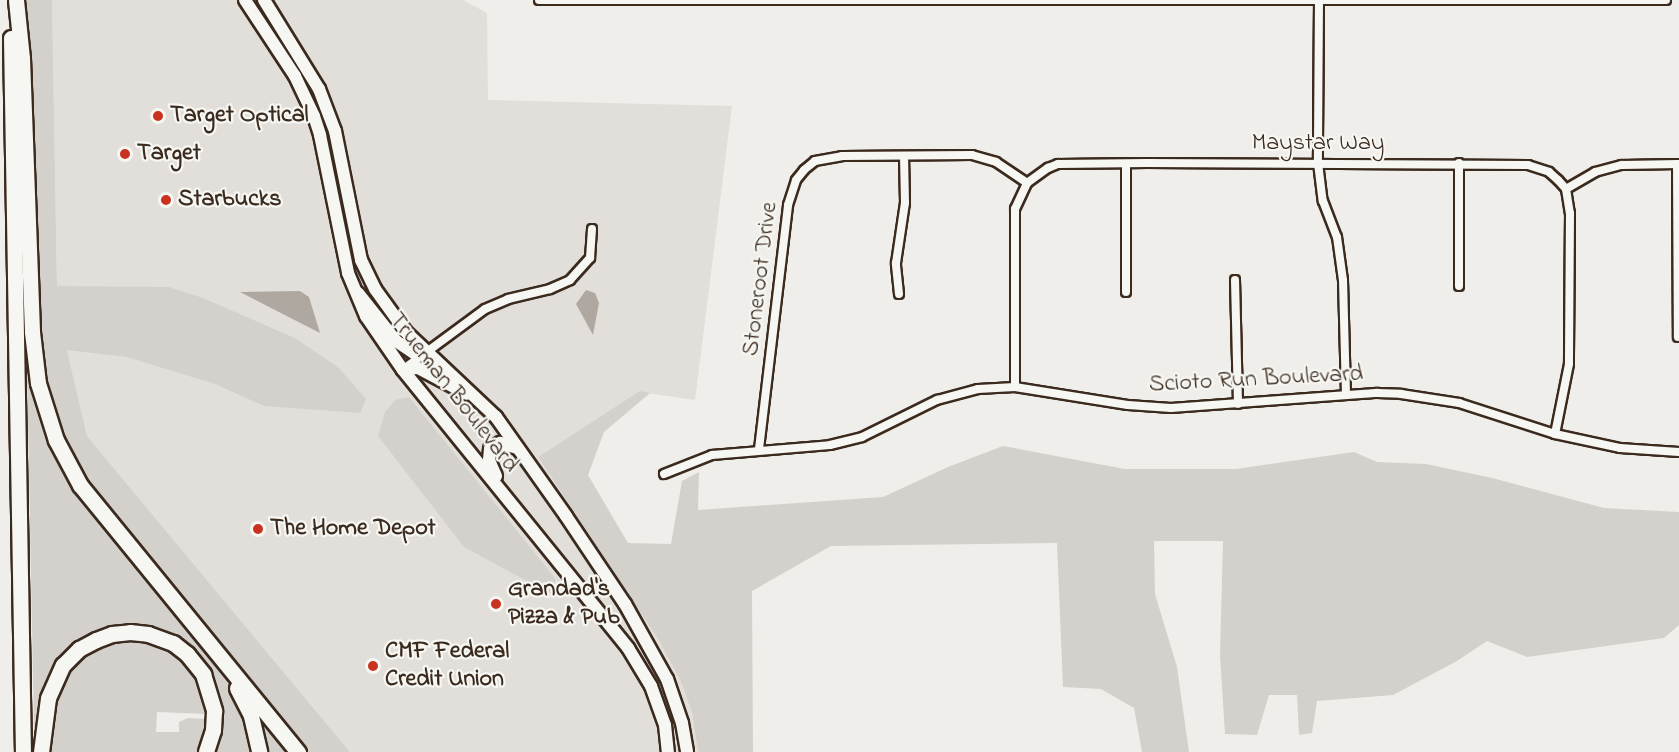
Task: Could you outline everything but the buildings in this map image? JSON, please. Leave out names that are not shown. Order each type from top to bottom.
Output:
[{"type":"highway","points":[[10,0],[23,752]]},
{"type":"highway","points":[[16,0],[22,70],[32,332],[38,383],[56,440],[80,485],[298,752]]},
{"type":"highway","points":[[171,599],[242,696],[251,716],[259,752]]},
{"type":"highway","points":[[40,752],[48,698],[63,665],[79,649],[96,640],[112,634],[130,632],[148,634],[173,643],[187,654],[203,674],[214,711],[213,730],[206,752]]},
{"type":"main road","name":"Trueman Boulevard","points":[[245,0],[294,76],[314,116],[353,288],[376,334],[628,648],[651,686],[665,725],[668,752]]},
{"type":"main road","name":"Trueman Boulevard","points":[[264,0],[319,89],[331,121],[361,260],[394,318],[427,354],[496,417],[566,516],[667,679],[682,723],[687,752]]},
{"type":"main road","points":[[353,288],[368,303],[396,341],[414,353],[427,354]]},
{"type":"main road","points":[[403,370],[418,368],[478,399]]},
{"type":"main road","points":[[507,496],[491,468],[488,454],[492,446],[500,442],[517,448]]},
{"type":"main road","points":[[628,648],[642,647],[652,652]]},
{"type":"street","points":[[539,0],[1666,0]]},
{"type":"street","points":[[1319,1],[1318,163],[1323,201],[1338,237],[1343,280],[1346,395]]},
{"type":"street","points":[[899,294],[896,263],[905,203],[903,156]]},
{"type":"street","name":"Stoneroot Drive","points":[[759,449],[788,206],[796,180],[804,170],[815,161],[828,158],[984,157],[1027,183]]},
{"type":"street","points":[[1459,163],[1459,286]]},
{"type":"street","name":"Maystar Way","points":[[1027,183],[1041,171],[1058,164],[1459,163],[1528,165],[1548,172],[1566,189]]},
{"type":"street","points":[[1126,164],[1126,292]]},
{"type":"street","points":[[1555,434],[1566,387],[1570,343],[1570,213],[1566,189],[1595,172],[1622,165],[1678,164],[1678,337]]},
{"type":"street","points":[[1015,387],[1014,222],[1019,196],[1027,183]]},
{"type":"street","points":[[403,370],[485,309],[508,299],[550,289],[570,279],[590,258],[592,229]]},
{"type":"street","points":[[1235,279],[1238,404]]},
{"type":"street","name":"Scioto Run Boulevard","points":[[664,474],[712,455],[759,449],[830,445],[862,437],[937,400],[978,389],[1015,387],[1171,408],[1346,395],[1401,394],[1459,403],[1555,434],[1620,448],[1679,452]]},
{"type":"shaded area","points":[[26,0],[52,0],[57,286],[169,287],[203,298],[295,338],[339,368],[366,399],[360,413],[264,406],[215,384],[127,357],[67,350],[87,436],[350,752],[306,752],[290,735],[82,473],[60,432],[45,390],[36,298]]},
{"type":"shaded area","points":[[52,0],[463,0],[487,13],[488,100],[732,106],[695,400],[640,392],[538,457],[658,639],[681,682],[692,713],[698,752],[350,752],[87,436],[67,350],[57,286]]},
{"type":"shaded area","points":[[586,290],[595,293],[599,303],[593,335],[576,304]]},
{"type":"shaded area","points":[[300,291],[309,297],[320,333],[240,292]]},
{"type":"shaded area","points":[[31,368],[55,448],[236,692],[256,752],[210,752],[217,697],[158,632],[81,642],[38,728],[34,728],[27,369]]},
{"type":"shaded area","points":[[640,391],[650,393],[604,432],[588,475],[628,543],[671,544],[682,481],[699,472],[698,510],[883,497],[948,467],[1003,446],[1125,469],[1236,469],[1354,452],[1377,462],[1426,464],[1492,478],[1604,508],[1679,512],[1679,625],[1664,638],[1527,657],[1487,641],[1457,661],[1393,695],[1317,701],[1312,733],[1299,735],[1297,695],[1269,695],[1257,735],[1225,734],[1220,655],[1223,541],[1154,541],[1155,594],[1177,667],[1189,752],[1142,752],[1134,708],[1101,689],[1063,687],[1057,543],[831,546],[752,591],[753,752],[698,752],[692,713],[681,682],[658,639],[538,457]]},
{"type":"shaded area","points":[[409,397],[555,578],[555,596],[464,547],[378,436],[385,412],[395,400]]},
{"type":"shaded area","points":[[124,638],[152,640],[168,647],[196,671],[208,708],[207,714],[157,712],[156,732],[179,732],[179,722],[188,718],[207,719],[209,725],[199,752],[46,752],[52,703],[66,668],[100,642]]},
{"type":"shaded area","points":[[248,694],[296,752],[265,752]]},
{"type":"place","name":"Target Optical","points":[[158,116]]},
{"type":"place","name":"Target","points":[[125,154]]},
{"type":"place","name":"Starbucks","points":[[166,200]]},
{"type":"place","name":"The Home Depot","points":[[258,529]]},
{"type":"place","name":"Grandad's Pizza & Pub","points":[[496,604]]},
{"type":"place","name":"CMF Federal Credit Union","points":[[373,666]]}]
